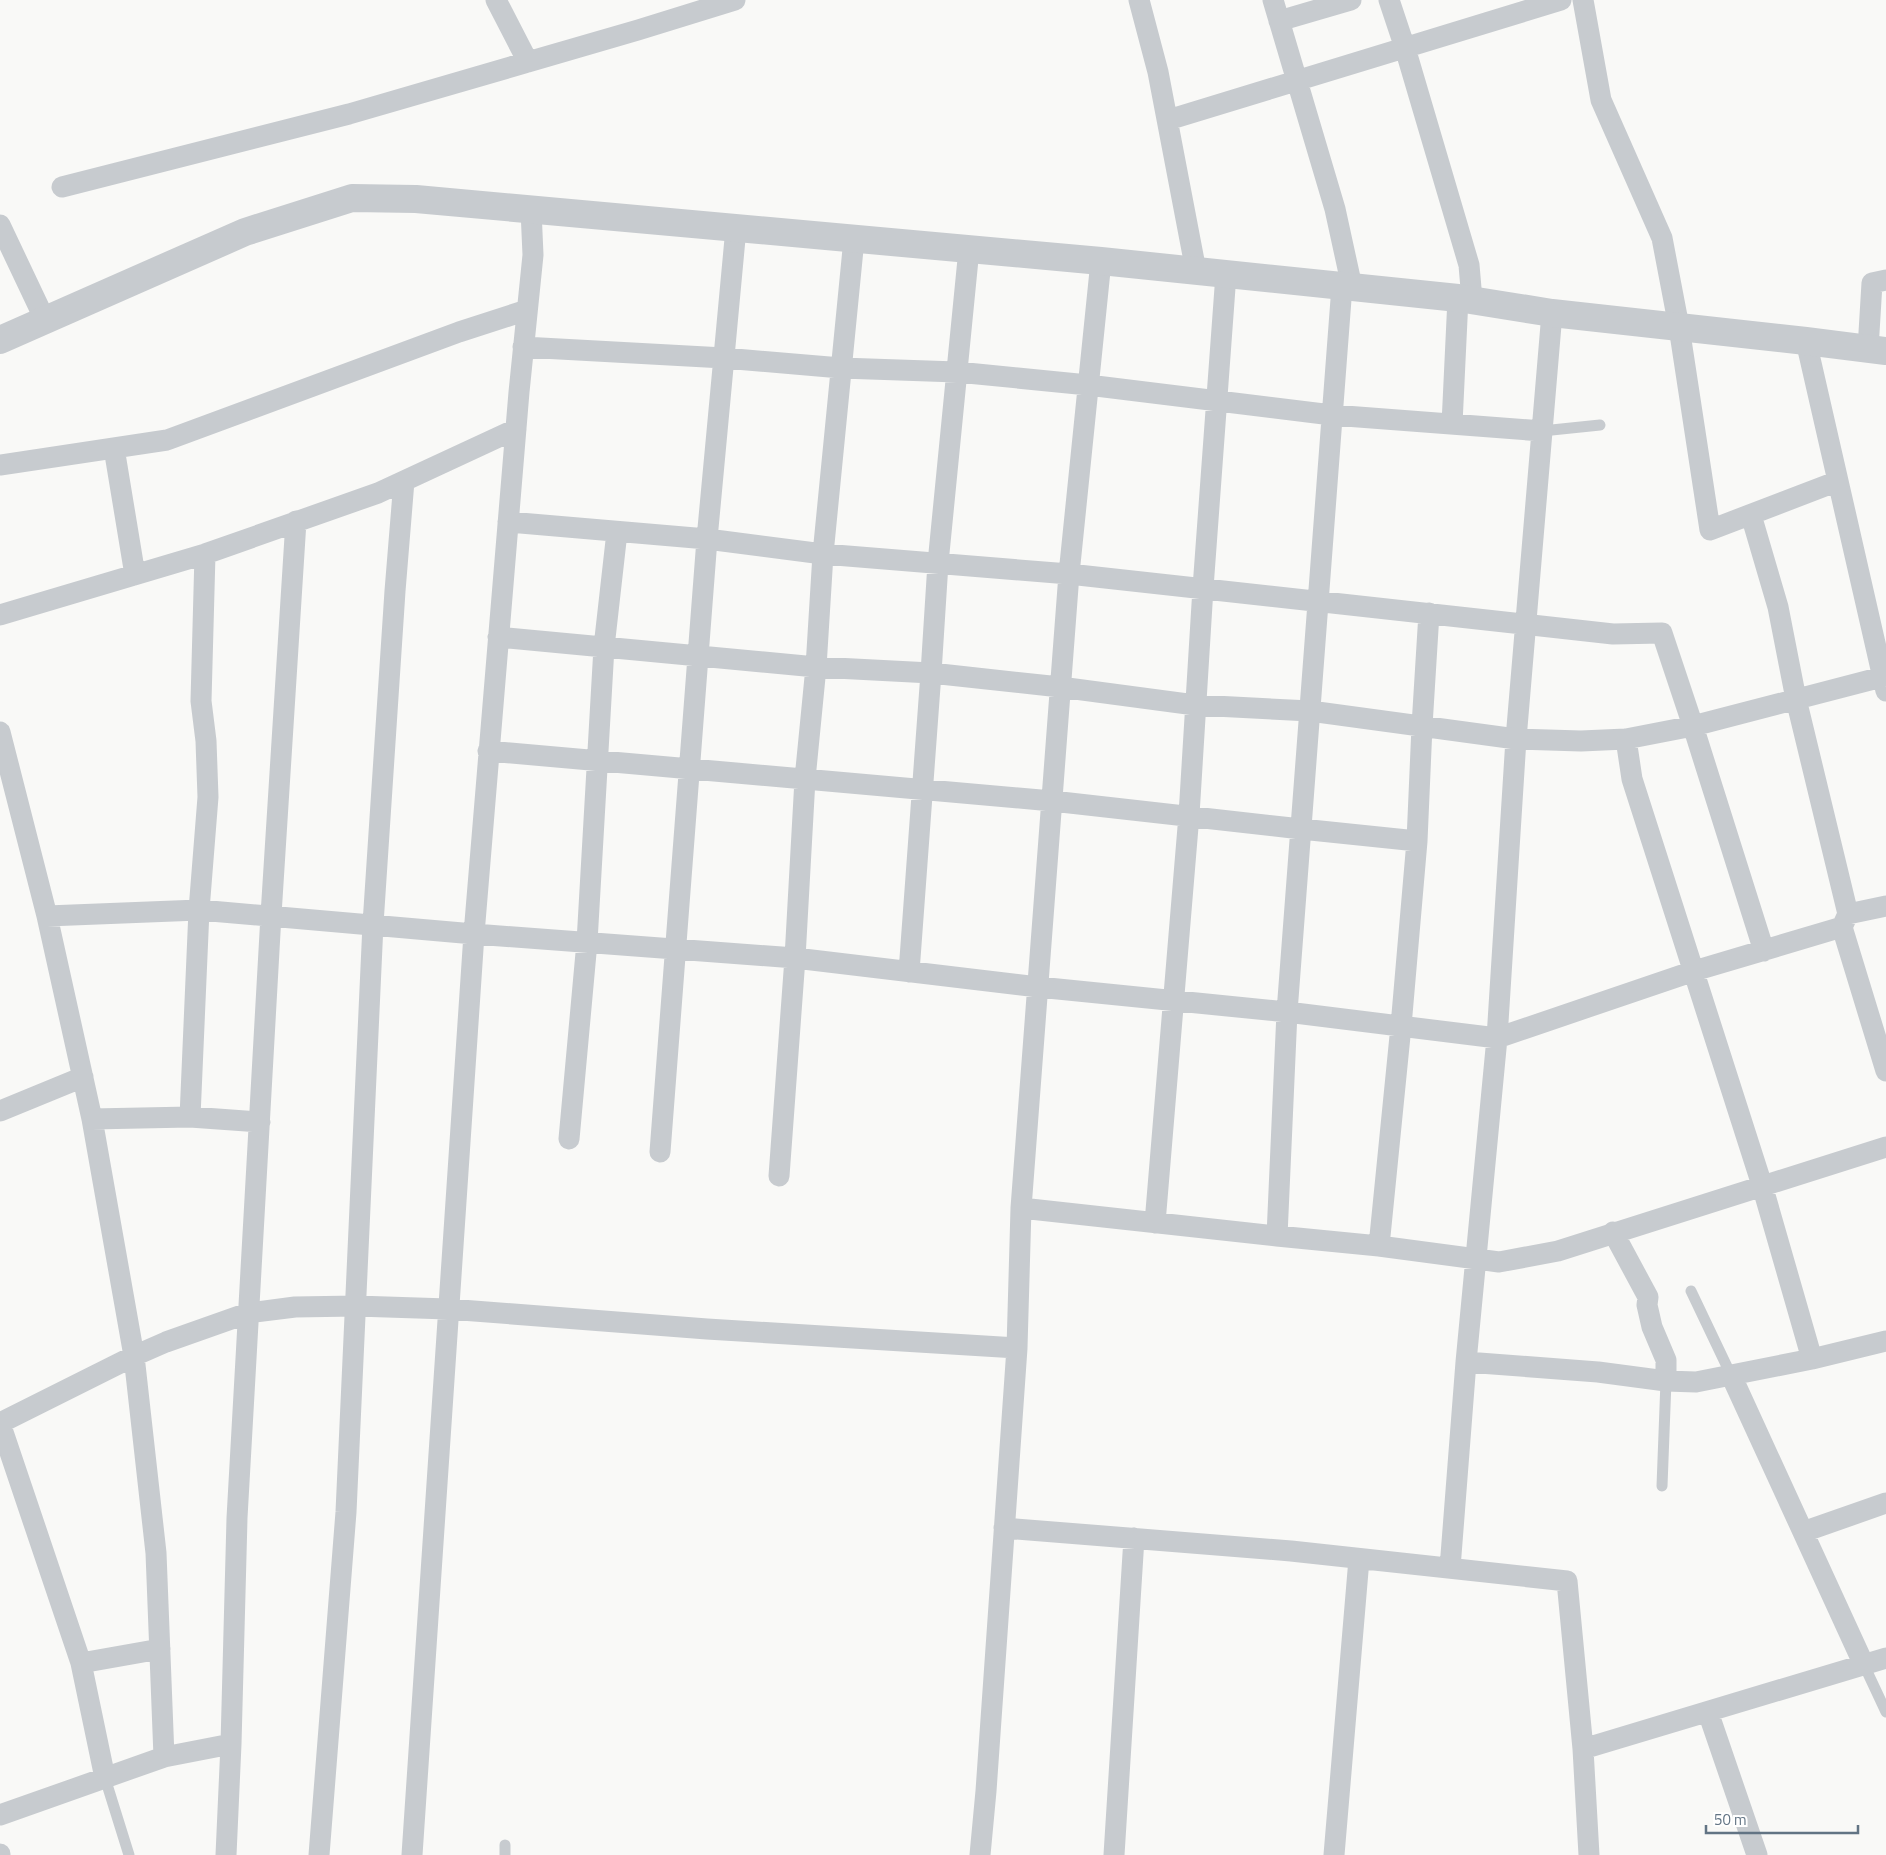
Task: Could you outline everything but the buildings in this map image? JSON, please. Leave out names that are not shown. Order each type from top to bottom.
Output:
[{"type":"street","points":[[496,0],[528,62]]},
{"type":"street","points":[[62,187],[349,114],[735,0]]},
{"type":"street","points":[[1273,0],[1335,209],[1347,287],[1332,415],[1287,1012],[1278,1236]]},
{"type":"street","points":[[1279,20],[1351,0]]},
{"type":"street","points":[[1389,0],[1470,265],[1452,424]]},
{"type":"street","points":[[1168,120],[1561,0]]},
{"type":"street","points":[[1583,0],[1601,100],[1662,238],[1679,327],[1710,530],[1838,481]]},
{"type":"street","points":[[1143,1],[1168,120],[1196,271]]},
{"type":"street","points":[[0,340],[245,232],[352,198],[416,199],[1101,261],[1465,299],[1552,313],[1877,350],[1872,283],[1886,280]]},
{"type":"street","points":[[412,1855],[474,934],[488,751],[533,255],[531,210]]},
{"type":"street","points":[[1,227],[45,320]]},
{"type":"street","points":[[660,1152],[691,768],[707,539],[736,228]]},
{"type":"street","points":[[779,1176],[795,958],[805,779],[816,667],[823,554],[854,239]]},
{"type":"street","points":[[908,972],[938,563],[968,249]]},
{"type":"street","points":[[980,1855],[1017,1348],[1021,1208],[1060,687],[1069,574],[1101,261]]},
{"type":"street","points":[[1155,1223],[1189,815],[1215,401],[1226,274]]},
{"type":"street","points":[[0,465],[167,440],[459,332],[527,310]]},
{"type":"street","points":[[1450,1568],[1466,1362],[1497,1038],[1524,625],[1552,313]]},
{"type":"street","points":[[498,637],[816,667],[931,673],[1060,687],[1195,705],[1310,711],[1516,739],[1581,741],[1626,739],[1693,726],[1796,699],[1885,681],[1806,341]]},
{"type":"street","points":[[524,347],[724,358],[841,368],[957,372],[1088,385],[1332,415],[1542,431]]},
{"type":"street","points":[[0,615],[205,554],[378,493],[516,429]]},
{"type":"street","points":[[114,448],[135,575]]},
{"type":"street","points":[[319,1855],[346,1512],[373,924],[404,481]]},
{"type":"street","points":[[1751,515],[1764,553],[1778,607],[1796,699],[1845,921],[1886,1071]]},
{"type":"street","points":[[226,1855],[237,1518],[271,916],[296,521]]},
{"type":"street","points":[[508,522],[707,539],[823,554],[1069,574],[1613,634],[1662,633],[1764,951]]},
{"type":"street","points":[[569,1139],[587,942],[604,647],[616,532]]},
{"type":"street","points":[[190,1117],[199,910],[208,797],[206,741],[201,701],[205,554]]},
{"type":"street","points":[[1379,1246],[1417,840],[1429,613]]},
{"type":"street","points":[[0,732],[48,916],[83,1077],[134,1356],[156,1553],[164,1756]]},
{"type":"street","points":[[1626,739],[1632,779],[1762,1185],[1812,1358]]},
{"type":"street","points":[[488,751],[1052,800],[1301,829],[1417,840]]},
{"type":"street","points":[[48,916],[199,910],[474,934],[795,958],[1038,987],[1287,1012],[1497,1038],[1694,971],[1764,951],[1886,906]]},
{"type":"street","points":[[0,1111],[83,1077]]},
{"type":"street","points":[[92,1119],[190,1117],[260,1122]]},
{"type":"street","points":[[1021,1208],[1379,1246],[1499,1262],[1558,1251],[1612,1232],[1886,1147]]},
{"type":"street","points":[[1612,1232],[1648,1297],[1647,1305],[1652,1327],[1666,1360],[1666,1381]]},
{"type":"street","points":[[105,1778],[81,1663],[0,1423],[134,1356],[166,1342],[248,1313],[295,1307],[356,1306],[448,1309],[707,1329],[1017,1348]]},
{"type":"street","points":[[1466,1362],[1598,1372],[1666,1381],[1696,1382],[1886,1341]]},
{"type":"street","points":[[1731,1375],[1864,1665]]},
{"type":"street","points":[[1803,1532],[1886,1503]]},
{"type":"street","points":[[1004,1528],[1292,1551],[1568,1581],[1583,1749],[1589,1855]]},
{"type":"street","points":[[1114,1855],[1134,1538]]},
{"type":"street","points":[[1334,1855],[1359,1559]]},
{"type":"street","points":[[81,1663],[160,1649]]},
{"type":"street","points":[[1583,1749],[1886,1658]]},
{"type":"street","points":[[1708,1712],[1757,1855]]},
{"type":"street","points":[[0,1815],[164,1756],[231,1744]]},
{"type":"lane","points":[[1542,431],[1600,425]]},
{"type":"lane","points":[[1691,1292],[1731,1375]]},
{"type":"lane","points":[[1662,1486],[1666,1381]]},
{"type":"lane","points":[[1864,1665],[1886,1712]]},
{"type":"lane","points":[[105,1778],[129,1855]]}]
